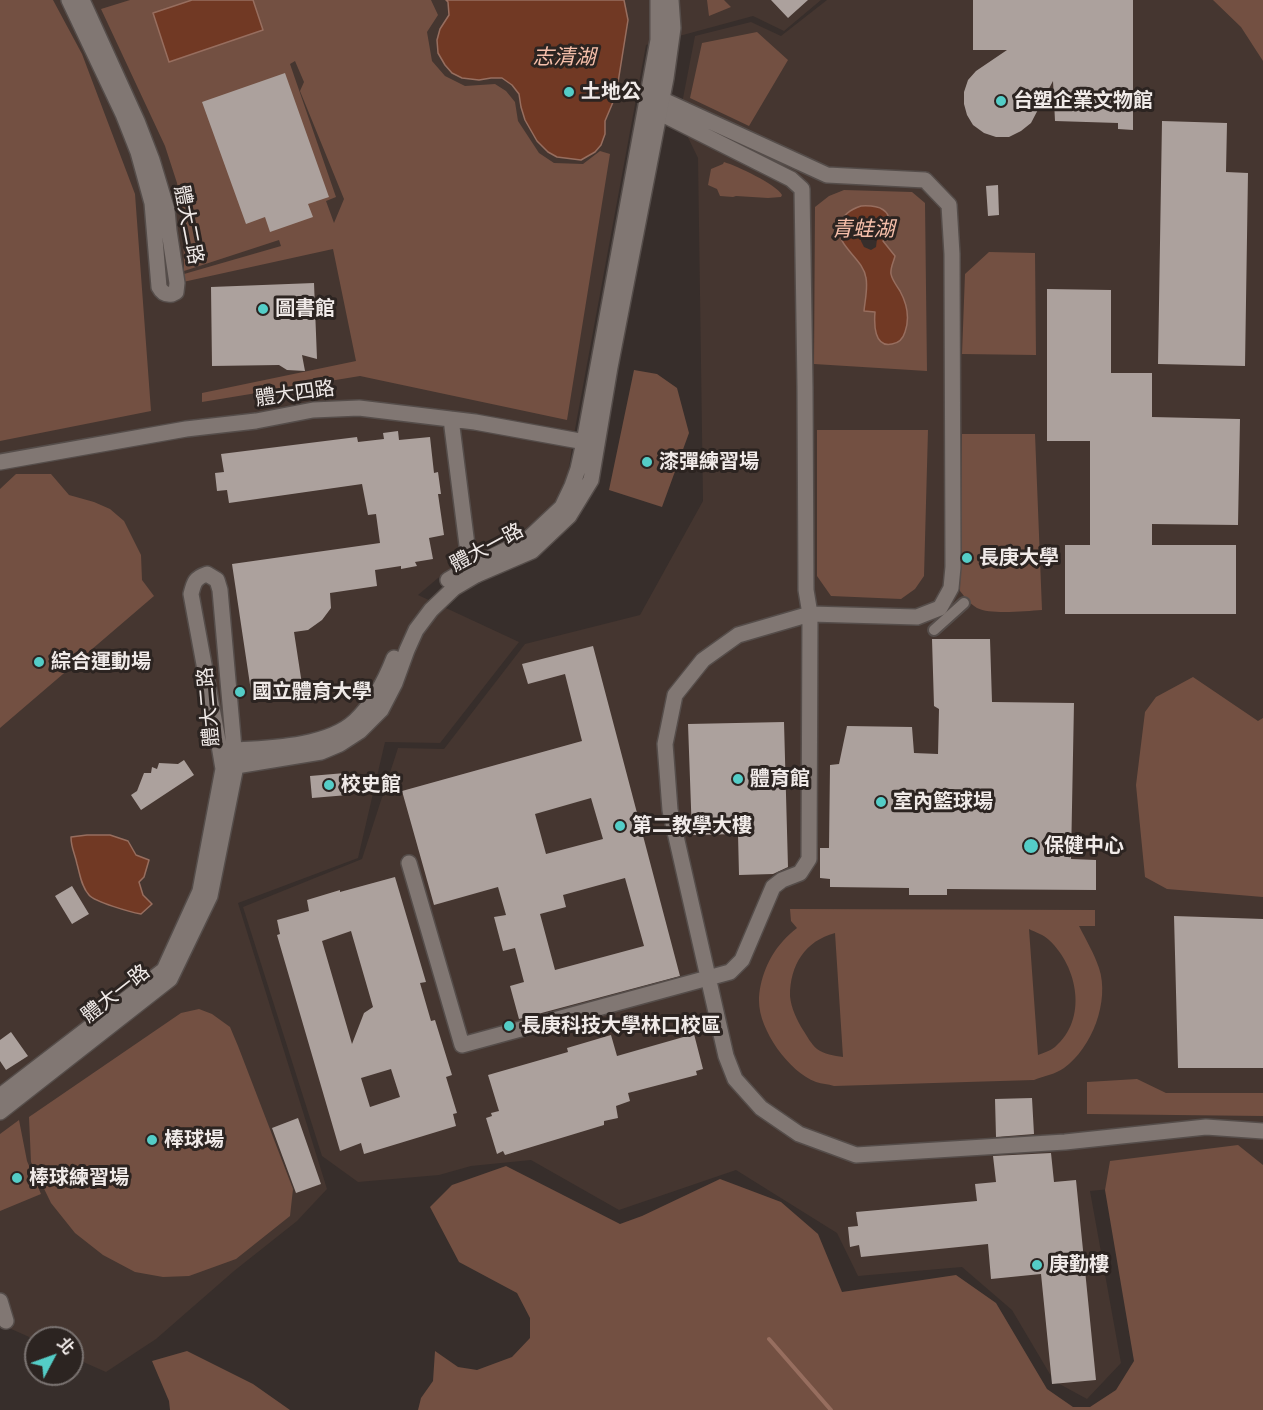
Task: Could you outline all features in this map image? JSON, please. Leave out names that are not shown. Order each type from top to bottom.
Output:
[{"type":"street","name":"體大二路","points":[[69,0],[123,114],[138,152],[152,203],[159,287],[164,293],[172,294],[176,292],[177,283],[166,210],[152,160],[137,121],[82,0]]},
{"type":"street","name":"體大一路","points":[[228,759],[300,744],[334,734],[354,723],[369,705],[387,675],[407,624],[425,603],[448,580],[474,570],[528,539],[562,507],[590,443],[655,105],[658,0]]},
{"type":"street","name":"體大一路","points":[[655,105],[666,78],[673,28],[671,0]]},
{"type":"street","points":[[671,130],[678,102]]},
{"type":"street","points":[[409,863],[462,1045],[730,972],[742,960],[774,887],[782,880],[800,873],[809,859],[810,614],[806,590],[801,189],[791,179],[655,105]]},
{"type":"street","points":[[655,105],[827,175],[925,180],[949,205],[952,254],[953,567],[951,588],[940,608],[917,617],[810,614],[738,635],[703,660],[675,695],[665,744],[670,810],[726,1056],[735,1079],[760,1108],[799,1134],[856,1155],[1065,1142],[1206,1127],[1263,1131]]},
{"type":"street","name":"體大四路","points":[[0,462],[186,429],[256,421],[313,410],[359,408],[451,419],[590,443]]},
{"type":"street","points":[[451,419],[465,534],[474,570]]},
{"type":"street","name":"體大二路","points":[[207,574],[217,580],[220,590],[228,759],[190,594],[193,584],[199,577],[207,574]]},
{"type":"street","points":[[934,630],[964,603]]},
{"type":"street","name":"體大一路","points":[[0,1096],[164,970],[200,891],[228,759]]},
{"type":"street","name":"體大一路","points":[[0,1112],[170,980],[210,896],[228,759]]},
{"type":"street","points":[[0,1301],[6,1321]]},
{"type":"shaded area","name":"國立體育大學","points":[[0,0],[821,0],[784,31],[753,16],[646,45],[568,474],[559,502],[525,529],[438,578],[418,595],[519,642],[440,743],[385,742],[358,858],[238,903],[327,1189],[297,1221],[234,1271],[156,1339],[106,1372],[84,1362],[84,1326],[24,1326],[24,1335],[0,1324]]},
{"type":"shaded area","points":[[0,0],[53,0],[82,54],[135,194],[151,411],[0,441]]},
{"type":"shaded area","points":[[130,0],[431,0],[438,15],[427,32],[432,61],[445,76],[465,86],[495,84],[506,91],[515,102],[518,121],[539,153],[554,163],[583,164],[600,151],[610,154],[567,420],[360,376],[202,402],[202,393],[356,361],[333,249],[183,282],[184,274],[281,246],[279,240],[184,271],[183,222],[177,183],[165,146],[101,9]],"holes":[[[295,61],[304,82],[300,91],[344,199],[334,223],[326,201],[336,197],[290,64]]]},
{"type":"shaded area","points":[[707,0],[724,0],[731,7],[709,16]]},
{"type":"shaded area","name":"長庚大學","points":[[827,0],[1263,0],[1263,1174],[1090,1191],[1121,1363],[1087,1399],[1054,1381],[1012,1310],[962,1267],[858,1276],[837,1233],[736,1170],[619,1210],[531,1160],[471,1166],[439,1175],[358,1182],[322,1156],[243,907],[362,859],[398,748],[444,749],[525,644],[640,615],[703,501],[698,158],[679,119],[695,36],[751,22],[781,36]]},
{"type":"shaded area","points":[[1213,0],[1263,0],[1263,61],[1241,27]]},
{"type":"shaded area","points":[[757,32],[788,60],[749,126],[690,98],[702,43]]},
{"type":"shaded area","points":[[724,162],[764,181],[778,191],[781,197],[720,196],[717,189],[708,185],[711,169]]},
{"type":"shaded area","points":[[844,190],[912,192],[925,203],[927,371],[814,364],[815,207],[829,196]]},
{"type":"shaded area","points":[[989,252],[1035,253],[1036,355],[962,354],[965,274]]},
{"type":"shaded area","name":"漆彈練習場","points":[[634,370],[657,374],[677,388],[689,433],[662,507],[609,490]]},
{"type":"shaded area","points":[[817,430],[928,430],[924,576],[915,589],[901,599],[831,596],[817,576]]},
{"type":"shaded area","points":[[962,434],[1035,434],[1042,610],[1008,612],[983,610],[972,604],[960,591]]},
{"type":"shaded area","name":"綜合運動場","points":[[16,474],[51,474],[69,495],[110,509],[124,521],[141,555],[142,580],[154,596],[0,728],[0,489]]},
{"type":"shaded area","points":[[1193,677],[1258,721],[1263,718],[1263,897],[1167,889],[1145,877],[1136,785],[1145,712],[1156,697]]},
{"type":"shaded area","points":[[790,909],[1095,910],[1095,926],[1079,926],[1097,962],[1102,981],[1100,1009],[1096,1023],[1083,1049],[1074,1059],[1061,1070],[1034,1080],[834,1086],[816,1082],[796,1069],[777,1049],[760,1012],[759,993],[763,977],[778,947],[797,928],[791,921]],"holes":[[[1029,929],[1047,938],[1059,951],[1067,964],[1075,993],[1072,1022],[1065,1035],[1053,1048],[1038,1055]],[[835,933],[843,1057],[823,1052],[813,1045],[797,1018],[790,996],[793,974],[801,956],[815,942]]]},
{"type":"shaded area","name":"棒球場","points":[[199,1009],[212,1014],[230,1027],[293,1189],[290,1216],[236,1259],[189,1276],[163,1277],[135,1272],[103,1255],[75,1233],[51,1203],[31,1162],[29,1117],[181,1013]]},
{"type":"shaded area","points":[[1137,1079],[1166,1093],[1263,1093],[1263,1116],[1087,1114],[1087,1082]]},
{"type":"shaded area","name":"棒球練習場","points":[[19,1120],[27,1161],[41,1194],[0,1211],[0,1134]]},
{"type":"shaded area","points":[[1238,1145],[1263,1165],[1263,1410],[418,1410],[421,1398],[433,1381],[435,1351],[458,1367],[477,1370],[512,1357],[530,1338],[530,1318],[517,1293],[459,1262],[430,1207],[452,1185],[506,1166],[620,1224],[720,1179],[781,1202],[818,1234],[842,1292],[956,1275],[996,1303],[1047,1389],[1073,1407],[1090,1407],[1116,1390],[1134,1361],[1105,1190],[1110,1161]]},
{"type":"shaded area","points":[[187,1351],[253,1384],[290,1410],[170,1410],[169,1401],[152,1361]]},
{"type":"water","points":[[192,0],[253,0],[263,30],[169,62],[153,13]]},
{"type":"water","name":"志清湖","points":[[446,0],[624,0],[628,20],[616,95],[605,121],[605,134],[601,145],[595,152],[581,160],[557,157],[537,141],[525,120],[519,94],[512,85],[502,78],[479,80],[462,78],[452,73],[438,53],[437,40],[440,29],[449,15]]},
{"type":"water","name":"青蛙湖","points":[[861,206],[879,208],[889,217],[888,230],[891,234],[883,241],[895,256],[891,274],[907,311],[907,327],[899,342],[886,344],[878,339],[875,312],[864,311],[867,286],[864,271],[841,239],[839,232],[843,217],[851,210]]},
{"type":"water","points":[[110,835],[128,841],[136,855],[149,860],[144,877],[139,882],[143,895],[152,904],[141,914],[105,904],[93,898],[86,891],[72,848],[71,837]]},
{"type":"pier","points":[[863,228],[870,231],[877,239],[876,247],[871,250],[864,247],[861,241],[860,232]]},
{"type":"building","points":[[771,0],[808,0],[788,18]]},
{"type":"building","points":[[973,0],[1133,0],[1133,130],[1118,129],[1118,123],[1055,121],[1053,81],[1031,123],[1021,131],[1009,137],[996,137],[984,133],[973,125],[964,104],[964,92],[968,80],[976,71],[1007,50],[973,50]]},
{"type":"building","points":[[285,73],[329,197],[308,204],[313,217],[270,232],[265,217],[246,224],[202,102]]},
{"type":"building","points":[[1162,121],[1227,123],[1226,172],[1248,173],[1245,366],[1158,364]]},
{"type":"building","points":[[998,185],[999,215],[988,216],[986,186]]},
{"type":"building","name":"圖書館","points":[[314,283],[317,359],[302,355],[305,371],[287,370],[279,365],[212,366],[211,287]]},
{"type":"building","points":[[1047,289],[1111,290],[1111,373],[1152,373],[1152,417],[1240,419],[1238,525],[1152,524],[1152,545],[1236,545],[1236,614],[1065,614],[1065,545],[1090,545],[1090,441],[1047,441]]},
{"type":"building","points":[[398,431],[399,440],[430,437],[434,473],[438,472],[441,494],[438,494],[444,535],[429,538],[433,559],[415,562],[417,566],[375,570],[377,586],[330,593],[331,608],[322,620],[308,630],[294,632],[303,691],[252,698],[232,564],[380,543],[376,514],[368,515],[362,484],[229,503],[227,490],[217,491],[215,473],[224,472],[221,454],[357,437],[358,442],[384,439],[383,433]]},
{"type":"building","points":[[932,639],[990,639],[992,702],[1074,703],[1071,859],[1096,860],[1096,890],[947,889],[947,895],[909,895],[909,888],[830,887],[830,879],[820,878],[820,848],[829,848],[830,765],[839,764],[847,726],[912,727],[914,753],[938,754],[939,709],[934,706]]},
{"type":"building","name":"第二教學大樓","points":[[593,646],[680,976],[519,1019],[510,986],[524,982],[515,948],[503,951],[494,917],[506,915],[498,887],[434,905],[402,791],[582,741],[565,674],[528,684],[522,664]],"holes":[[[591,798],[603,839],[546,854],[535,814]],[[625,878],[644,946],[555,970],[540,914],[566,907],[563,895]]]},
{"type":"building","name":"體育館","points":[[784,722],[788,867],[773,874],[739,875],[738,834],[692,835],[688,724]]},
{"type":"building","points":[[184,760],[194,775],[141,810],[131,795],[137,791],[144,773],[151,773],[152,767],[157,769],[159,763],[178,764]]},
{"type":"building","name":"校史館","points":[[345,773],[348,795],[312,798],[310,776]]},
{"type":"building","points":[[395,877],[426,982],[420,983],[431,1021],[435,1020],[452,1075],[446,1077],[457,1113],[453,1114],[456,1126],[364,1154],[361,1143],[340,1151],[277,935],[280,934],[277,920],[309,911],[307,900],[340,890],[340,892]],"holes":[[[351,931],[373,1007],[364,1013],[352,1044],[322,941]],[[391,1069],[400,1097],[370,1107],[361,1078]]]},
{"type":"building","points":[[72,886],[89,914],[72,924],[55,896]]},
{"type":"building","points":[[1174,916],[1263,919],[1263,1068],[1178,1068]]},
{"type":"building","points":[[11,1032],[28,1056],[6,1070],[0,1061],[0,1040]]},
{"type":"building","points":[[694,1034],[703,1069],[696,1071],[697,1075],[628,1093],[630,1101],[616,1106],[618,1118],[604,1121],[604,1125],[505,1155],[503,1151],[497,1154],[486,1118],[492,1116],[491,1113],[499,1111],[488,1075],[568,1052],[567,1048],[611,1035],[617,1056]]},
{"type":"building","points":[[1032,1098],[1034,1134],[996,1137],[995,1099]]},
{"type":"building","points":[[298,1118],[321,1184],[296,1193],[272,1128]]},
{"type":"building","name":"庚勤樓","points":[[1051,1153],[1054,1182],[1076,1180],[1096,1380],[1052,1384],[1041,1274],[991,1279],[988,1244],[861,1257],[859,1245],[850,1247],[848,1227],[858,1226],[856,1212],[977,1201],[975,1184],[996,1182],[993,1156]]},
{"type":"waterway","points":[[769,1339],[831,1410]]},
{"type":"place","name":"土地公","points":[[569,92]]},
{"type":"place","name":"台塑企業文物館","points":[[1001,101]]},
{"type":"place","name":"圖書館","points":[[263,309]]},
{"type":"place","name":"漆彈練習場","points":[[647,462]]},
{"type":"place","name":"長庚大學","points":[[967,558]]},
{"type":"place","name":"綜合運動場","points":[[39,662]]},
{"type":"place","name":"國立體育大學","points":[[240,692]]},
{"type":"place","name":"體育館","points":[[738,779]]},
{"type":"place","name":"校史館","points":[[329,785]]},
{"type":"place","name":"室內籃球場","points":[[881,802]]},
{"type":"place","name":"第二教學大樓","points":[[620,826]]},
{"type":"place","name":"保健中心","points":[[1031,846]]},
{"type":"place","name":"長庚科技大學林口校區","points":[[509,1026]]},
{"type":"place","name":"棒球場","points":[[152,1140]]},
{"type":"place","name":"棒球練習場","points":[[17,1178]]},
{"type":"place","name":"庚勤樓","points":[[1037,1265]]}]
